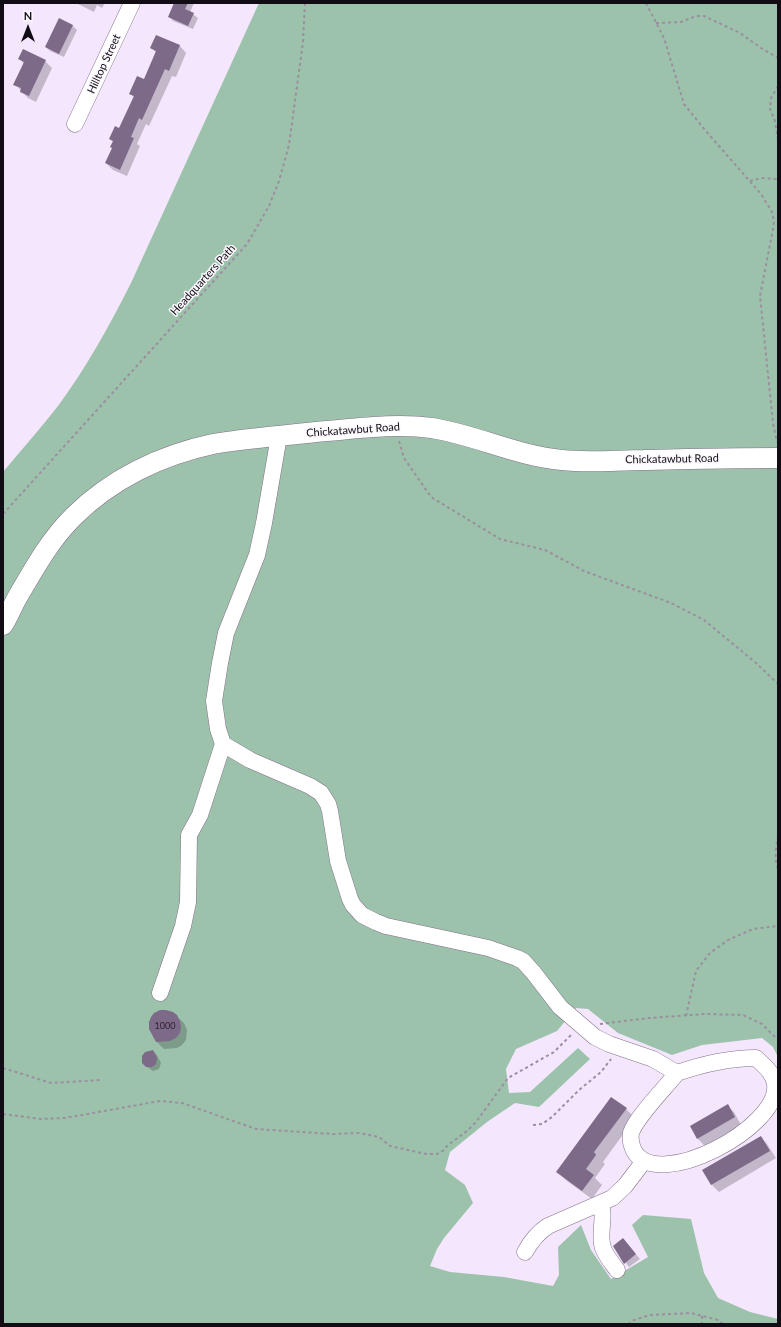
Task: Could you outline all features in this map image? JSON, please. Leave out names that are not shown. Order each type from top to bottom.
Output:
[{"type":"main road","name":"Chickatawbut Road","points":[[3,625],[39,559],[51,541],[74,516],[101,492],[134,472],[155,462],[181,453],[224,442],[394,426],[432,428],[448,431],[524,453],[563,460],[595,462],[708,458],[778,458]]},
{"type":"street","name":"Hilltop Street","points":[[75,124],[132,3]]},
{"type":"street","points":[[160,993],[181,932],[188,902],[189,835],[200,814],[223,744],[218,729],[215,710],[215,692],[226,633],[257,555],[279,436]]},
{"type":"street","points":[[223,744],[250,760],[310,786],[321,793],[328,804],[330,812],[343,882],[353,905],[362,915],[386,926],[488,948],[518,958],[523,961],[533,972],[560,1007],[595,1037],[616,1047],[653,1059],[678,1073]]},
{"type":"street","points":[[738,1058],[756,1058],[771,1073],[775,1084],[774,1100],[766,1113],[724,1145],[694,1159],[678,1163],[658,1164],[644,1161],[638,1156],[632,1146],[631,1138],[633,1129],[640,1117],[678,1073],[700,1065],[738,1058]]},
{"type":"street","points":[[525,1252],[533,1239],[548,1226],[612,1198],[625,1186],[644,1161]]},
{"type":"street","points":[[601,1203],[603,1214],[602,1244],[606,1254],[617,1270]]},
{"type":"path","name":"Headquarters Path","points":[[3,514],[247,244],[270,206],[289,145],[303,42],[305,3]]},
{"type":"path","points":[[646,3],[664,38],[684,104],[761,194],[772,212],[774,220],[760,296],[773,423],[778,445]]},
{"type":"path","points":[[656,23],[682,22],[696,16],[704,16],[740,33],[778,58]]},
{"type":"path","points":[[778,86],[771,98],[770,109],[775,121],[778,140]]},
{"type":"path","points":[[749,181],[761,178],[778,179]]},
{"type":"path","points":[[394,426],[404,458],[431,497],[500,539],[545,550],[584,571],[671,603],[704,620],[756,663],[778,684]]},
{"type":"path","points":[[778,836],[776,858],[778,869]]},
{"type":"path","points":[[686,1016],[696,971],[710,953],[728,940],[753,929],[778,926]]},
{"type":"path","points":[[3,1114],[41,1119],[65,1118],[160,1101],[182,1103],[256,1129],[333,1134],[360,1133],[379,1137],[390,1146],[426,1154],[437,1154],[444,1150],[476,1122],[508,1078],[554,1052],[573,1033],[583,1027],[649,1018],[705,1014],[742,1015],[762,1024],[778,1040]]},
{"type":"path","points":[[533,1125],[542,1124],[552,1117],[579,1090],[601,1072],[610,1061],[616,1047]]},
{"type":"path","points":[[3,1068],[51,1083],[100,1080]]},
{"type":"path","points":[[628,1324],[634,1320],[650,1315],[691,1313],[718,1320],[723,1324]]},
{"type":"path","points":[[702,1316],[702,1324]]},
{"type":"green space","points":[[259,3],[778,3],[778,1057],[773,1047],[762,1038],[702,1045],[672,1055],[618,1033],[588,1009],[576,1008],[557,1031],[516,1049],[506,1069],[509,1093],[530,1092],[578,1048],[590,1059],[539,1107],[515,1103],[487,1122],[450,1152],[445,1170],[465,1185],[473,1203],[444,1238],[437,1249],[430,1266],[450,1272],[504,1277],[553,1286],[559,1275],[558,1247],[581,1225],[591,1250],[611,1279],[648,1257],[632,1225],[643,1215],[691,1219],[704,1273],[718,1298],[750,1312],[778,1319],[778,1324],[3,1324],[3,472],[51,415],[68,392],[115,315]]},
{"type":"building","points":[[174,3],[188,3],[185,9],[194,13],[188,26],[168,17]]},
{"type":"building","points":[[59,18],[73,25],[59,54],[45,47]]},
{"type":"building","points":[[156,35],[180,45],[169,71],[165,69],[142,120],[139,118],[131,137],[134,138],[120,170],[105,163],[112,148],[110,147],[113,141],[109,139],[115,126],[119,128],[134,96],[129,94],[137,76],[144,79],[156,51],[150,48]]},
{"type":"building","points":[[23,49],[46,60],[29,96],[20,92],[21,88],[13,85],[24,62],[18,59]]},
{"type":"building","points":[[160,1010],[173,1012],[177,1015],[180,1021],[180,1033],[176,1038],[170,1041],[156,1042],[149,1029],[151,1017],[154,1013]]},
{"type":"building","points":[[153,1050],[157,1058],[156,1064],[152,1067],[146,1067],[142,1063],[142,1056],[145,1052]]},
{"type":"building","points":[[611,1097],[627,1108],[594,1152],[596,1155],[586,1169],[594,1175],[582,1191],[556,1172]]},
{"type":"building","points":[[728,1104],[735,1117],[697,1139],[690,1126]]},
{"type":"building","points":[[761,1136],[770,1151],[711,1185],[702,1170]]},
{"type":"building","points":[[623,1238],[636,1254],[624,1264],[613,1246]]}]
